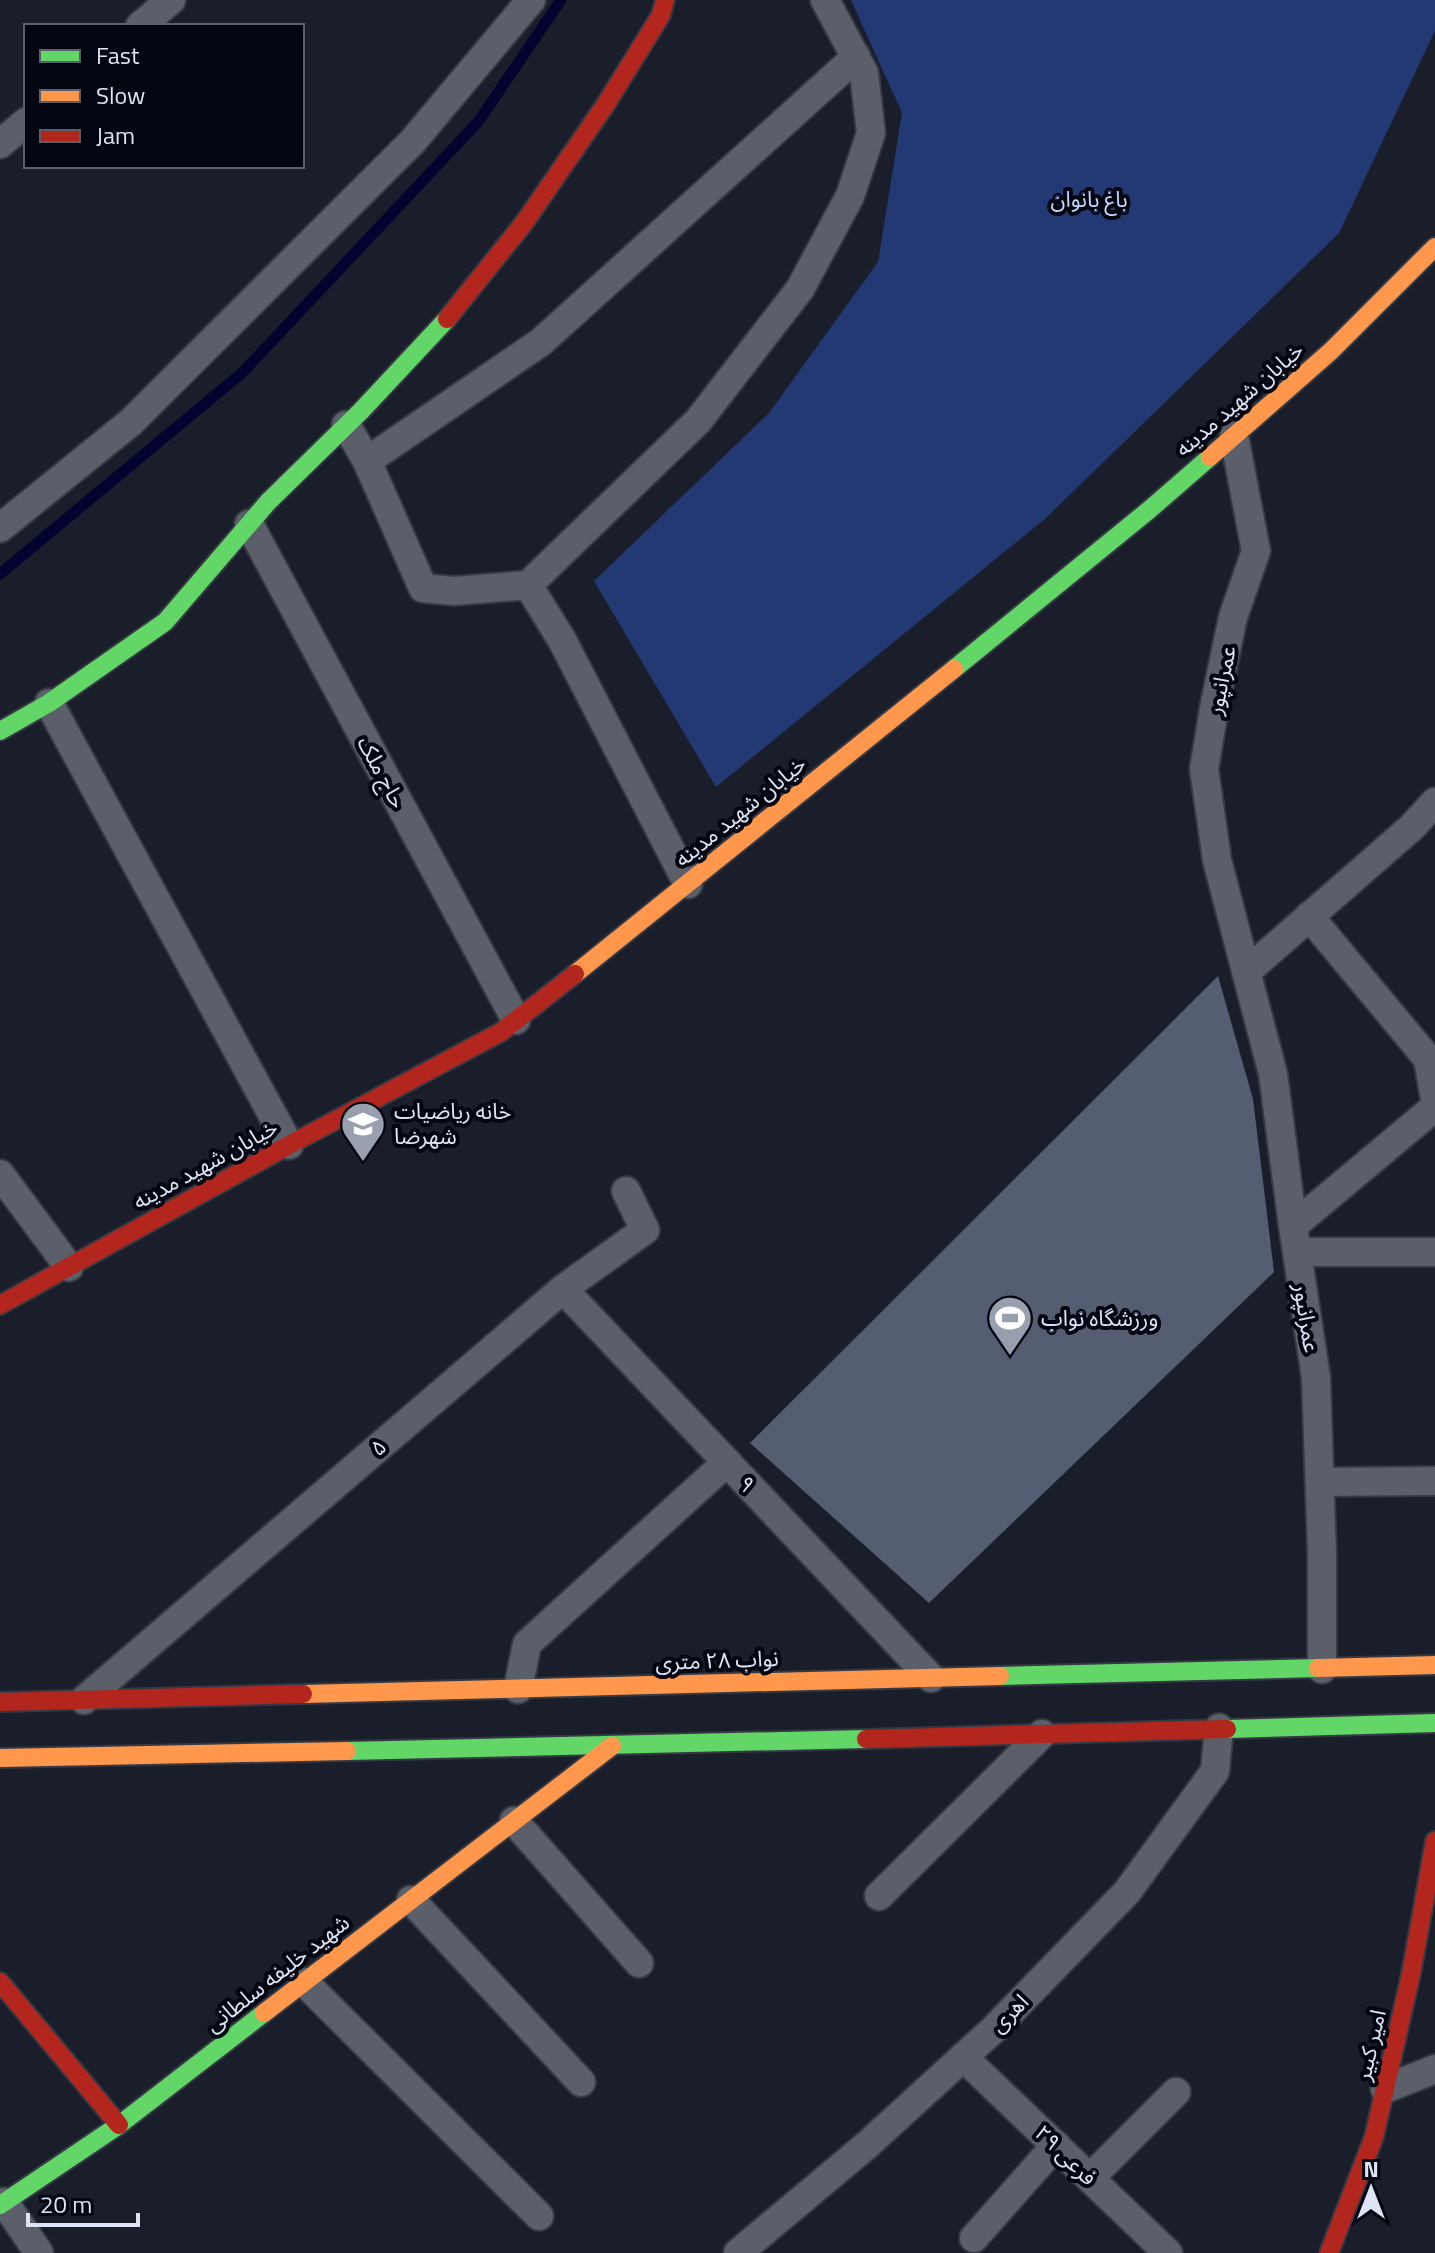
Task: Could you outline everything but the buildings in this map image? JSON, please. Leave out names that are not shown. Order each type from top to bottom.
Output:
[{"type":"street","points":[[142,24],[171,0]]},
{"type":"street","points":[[0,528],[131,422],[413,141],[531,0]]},
{"type":"street","points":[[0,731],[49,703],[165,622],[268,502],[444,323],[524,223],[606,104],[661,15],[665,0]]},
{"type":"street","points":[[346,425],[367,461],[423,588],[454,591],[528,585],[698,421],[800,289],[850,196],[871,133],[864,73],[825,0]]},
{"type":"street","points":[[367,461],[541,342],[856,57]]},
{"type":"street","points":[[0,144],[24,124]]},
{"type":"street","name":"خیابان شهید مدینه","points":[[0,1305],[501,1032],[1137,520],[1331,351],[1435,247]]},
{"type":"street","name":"عمرانپور","points":[[1234,436],[1256,551],[1233,617],[1204,769],[1217,860],[1273,1074],[1316,1378],[1322,1669]]},
{"type":"street","name":"حاج ملک","points":[[249,524],[516,1020]]},
{"type":"street","points":[[528,585],[562,640],[688,884]]},
{"type":"street","points":[[49,703],[289,1145]]},
{"type":"street","points":[[1246,972],[1412,827],[1435,802]]},
{"type":"street","points":[[1309,916],[1428,1059],[1435,1100]]},
{"type":"street","points":[[1295,1239],[1435,1107]]},
{"type":"street","points":[[0,1174],[69,1267]]},
{"type":"street","name":"۵","points":[[84,1700],[563,1289],[645,1230],[626,1191]]},
{"type":"street","points":[[1295,1239],[1435,1252]]},
{"type":"street","name":"۹","points":[[563,1289],[931,1678]]},
{"type":"street","points":[[518,1689],[527,1644],[727,1462]]},
{"type":"street","points":[[1320,1482],[1435,1481]]},
{"type":"street","name":"نواب ۲۸ متری","points":[[0,1702],[1435,1665]]},
{"type":"street","points":[[0,1758],[612,1746],[1435,1723]]},
{"type":"street","name":"اهری","points":[[738,2253],[867,2145],[994,2029],[1127,1892],[1215,1771],[1219,1728]]},
{"type":"street","points":[[879,1896],[1042,1734]]},
{"type":"street","name":"شهید خلیفه سلطانی","points":[[2,2203],[119,2125],[612,1746]]},
{"type":"street","points":[[514,1821],[639,1963]]},
{"type":"street","name":"امیر کبیر","points":[[1329,2253],[1374,2137],[1431,1890],[1435,1841]]},
{"type":"street","points":[[411,1900],[581,2082]]},
{"type":"street","points":[[0,1982],[119,2125]]},
{"type":"street","points":[[304,1982],[539,2216]]},
{"type":"street","name":"فرعی ۲۹","points":[[963,2057],[1165,2252]]},
{"type":"street","points":[[1385,2089],[1435,2069]]},
{"type":"street","points":[[1090,2178],[1176,2092]]},
{"type":"street","points":[[974,2238],[1056,2145]]},
{"type":"street","points":[[2,2203],[39,2253]]},
{"type":"green space","name":"باغ بانوان","points":[[851,0],[1435,0],[1435,31],[1339,233],[1046,518],[716,787],[594,581],[769,413],[878,262],[902,113]]},
{"type":"waterway","points":[[0,574],[243,372],[478,122],[561,0]]},
{"type":"traffic: fast","points":[[0,731],[49,703],[165,622],[268,502],[361,411],[447,319]]},
{"type":"traffic: fast","points":[[954,669],[1210,457]]},
{"type":"traffic: fast","points":[[1000,1676],[1318,1668]]},
{"type":"traffic: fast","points":[[1227,1729],[1435,1723]]},
{"type":"traffic: fast","points":[[347,1751],[866,1739]]},
{"type":"traffic: fast","points":[[0,2205],[119,2125],[264,2013]]},
{"type":"traffic: slow","points":[[1210,457],[1331,351],[1435,247]]},
{"type":"traffic: slow","points":[[575,974],[954,669]]},
{"type":"traffic: slow","points":[[1318,1668],[1435,1665]]},
{"type":"traffic: slow","points":[[303,1694],[1000,1676]]},
{"type":"traffic: slow","points":[[264,2013],[612,1746]]},
{"type":"traffic: slow","points":[[0,1758],[347,1751]]},
{"type":"traffic: jam","points":[[447,319],[524,223],[606,104],[661,15],[665,0]]},
{"type":"traffic: jam","points":[[0,1305],[501,1032],[575,974]]},
{"type":"traffic: jam","points":[[0,1702],[303,1694]]},
{"type":"traffic: jam","points":[[866,1739],[1227,1729]]},
{"type":"traffic: jam","points":[[1329,2253],[1374,2137],[1411,1974],[1435,1841]]},
{"type":"traffic: jam","points":[[0,1982],[119,2125]]},
{"type":"place","name":"خانه ریاضیات شهرضا","points":[[363,1163]]},
{"type":"place","name":"ورزشگاه نواب","points":[[1010,1357]]}]
